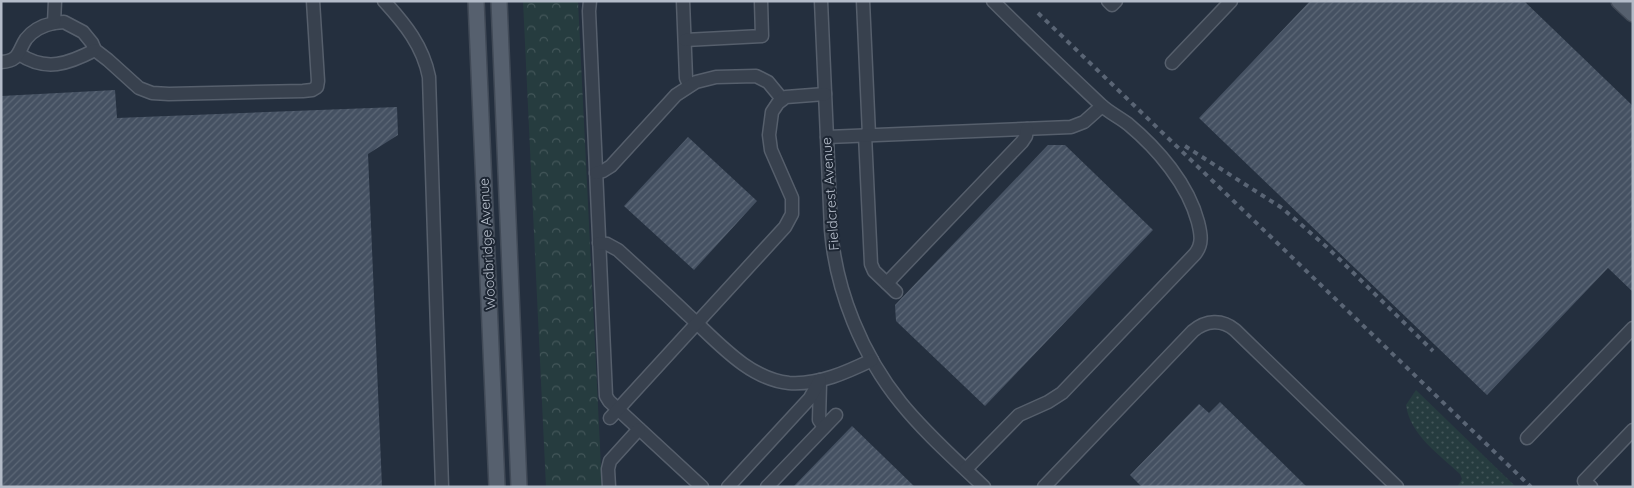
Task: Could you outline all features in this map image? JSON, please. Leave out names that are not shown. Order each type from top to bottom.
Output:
[{"type":"main road","name":"Woodbridge Avenue","points":[[476,1],[497,487]]},
{"type":"main road","name":"Woodbridge Avenue","points":[[498,1],[519,487]]},
{"type":"main road","points":[[1619,1],[1633,14]]},
{"type":"street","points":[[54,1],[54,23]]},
{"type":"street","points":[[1,62],[8,62],[19,54],[26,39],[37,29],[54,23],[64,22],[83,32],[95,50],[139,88],[152,93],[184,94],[312,90],[317,87],[318,81],[314,1]]},
{"type":"street","points":[[384,1],[413,36],[426,62],[429,78],[442,487]]},
{"type":"street","points":[[590,1],[605,392],[614,413],[639,429],[702,487]]},
{"type":"street","points":[[683,1],[686,78],[690,85]]},
{"type":"street","points":[[685,40],[762,36],[761,1]]},
{"type":"street","name":"Fieldcrest Avenue","points":[[821,1],[830,221],[834,254],[851,315],[872,360],[887,385],[907,411],[984,487]]},
{"type":"street","points":[[863,1],[870,259],[874,271],[892,288],[1022,142],[1026,136],[1027,129]]},
{"type":"street","points":[[966,469],[1019,415],[1048,402],[1062,393],[1195,254],[1201,237],[1195,210],[1180,181],[1141,136],[1102,106],[993,1]]},
{"type":"street","points":[[1108,1],[1112,5],[1116,1]]},
{"type":"street","points":[[1172,63],[1231,1]]},
{"type":"street","points":[[19,54],[35,62],[50,65],[72,62],[95,50]]},
{"type":"street","points":[[596,173],[603,171],[614,163],[676,95],[690,85],[711,77],[751,75],[764,79],[782,99]]},
{"type":"street","points":[[614,413],[782,231],[790,219],[793,208],[792,198],[774,157],[769,135],[772,112],[782,99],[790,96],[825,94]]},
{"type":"street","points":[[827,137],[1071,127],[1080,125],[1102,106]]},
{"type":"street","points":[[599,243],[607,244],[618,250],[737,360],[763,375],[791,383],[820,380],[848,371],[872,360]]},
{"type":"street","points":[[1044,487],[1193,331],[1202,325],[1212,322],[1226,324],[1235,330],[1397,487]]},
{"type":"street","points":[[1527,438],[1633,328]]},
{"type":"street","points":[[820,380],[819,420],[824,427]]},
{"type":"street","points":[[728,487],[810,398],[820,380]]},
{"type":"street","points":[[767,487],[836,415]]},
{"type":"street","points":[[609,487],[608,469],[610,461],[639,429]]},
{"type":"street","points":[[1591,487],[1584,481],[1633,430]]},
{"type":"green space","points":[[523,1],[578,1],[602,487],[546,487]]},
{"type":"green space","points":[[1416,390],[1516,487],[1457,487],[1462,479],[1460,474],[1427,444],[1413,426],[1406,405]]},
{"type":"building","points":[[1310,1],[1524,1],[1633,106],[1633,292],[1608,268],[1487,395],[1199,118]]},
{"type":"building","points":[[115,90],[117,118],[397,107],[398,135],[368,154],[382,487],[1,487],[1,96]]},
{"type":"building","points":[[688,137],[757,201],[694,270],[624,206]]},
{"type":"building","points":[[1048,145],[1065,145],[1153,230],[985,406],[896,321],[895,305]]},
{"type":"building","points":[[1220,402],[1307,487],[1142,487],[1130,475],[1199,404],[1209,413]]},
{"type":"building","points":[[852,426],[915,487],[793,487]]},
{"type":"railway","points":[[1038,13],[1531,487]]},
{"type":"railway","points":[[1185,146],[1282,208],[1328,248],[1433,351]]}]
